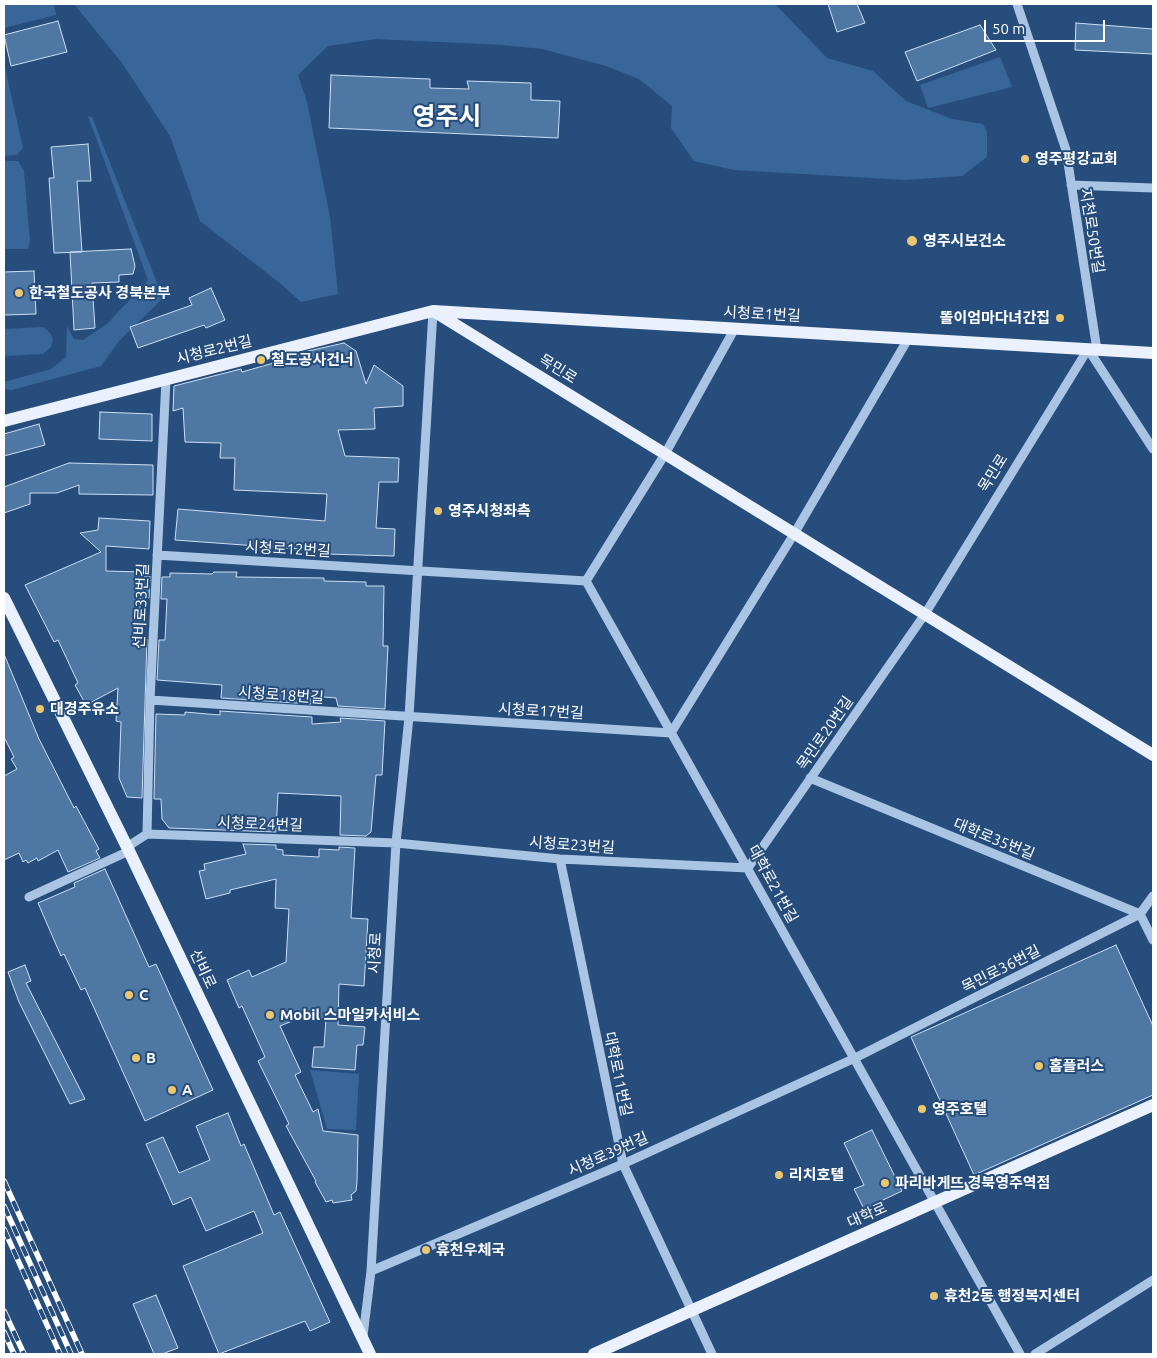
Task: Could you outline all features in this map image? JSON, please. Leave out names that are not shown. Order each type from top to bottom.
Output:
[{"type":"main road","name":"시청로1번길","points":[[433,311],[1153,353]]},
{"type":"main road","name":"시청로2번길","points":[[4,421],[433,311]]},
{"type":"main road","name":"목민로","points":[[433,311],[1153,755]]},
{"type":"main road","name":"선비로","points":[[4,598],[128,849],[370,1354]]},
{"type":"main road","name":"대학로","points":[[594,1354],[1153,1105]]},
{"type":"street","name":"지천로50번길","points":[[1017,4],[1066,150],[1093,349]]},
{"type":"street","points":[[1071,185],[1153,188]]},
{"type":"street","name":"시청로","points":[[362,1339],[371,1271],[396,843],[409,717],[433,311]]},
{"type":"street","points":[[418,570],[586,581],[665,454],[735,328]]},
{"type":"street","points":[[671,732],[794,534],[908,339]]},
{"type":"street","points":[[1093,349],[1153,449]]},
{"type":"street","name":"목민로","points":[[925,614],[1093,349]]},
{"type":"street","name":"선비로33번길","points":[[147,834],[150,700],[166,380]]},
{"type":"street","name":"시청로12번길","points":[[157,555],[418,570]]},
{"type":"street","name":"대학로21번길","points":[[586,581],[1020,1354]]},
{"type":"street","name":"목민로20번길","points":[[748,868],[925,614]]},
{"type":"street","name":"시청로18번길","points":[[150,700],[409,717]]},
{"type":"street","name":"시청로17번길","points":[[409,717],[671,732]]},
{"type":"street","name":"대학로35번길","points":[[810,778],[1140,914]]},
{"type":"street","points":[[29,897],[128,849],[147,834]]},
{"type":"street","name":"시청로24번길","points":[[147,834],[396,843]]},
{"type":"street","name":"시청로23번길","points":[[396,843],[560,859],[748,868]]},
{"type":"street","name":"대학로11번길","points":[[560,859],[623,1164],[712,1354]]},
{"type":"street","name":"목민로36번길","points":[[855,1058],[1140,914],[1153,896]]},
{"type":"street","points":[[1140,914],[1153,940]]},
{"type":"street","name":"시청로39번길","points":[[371,1271],[623,1164],[855,1058]]},
{"type":"street","points":[[1035,1354],[1153,1280]]},
{"type":"shaded area","points":[[4,4],[54,4],[56,15],[4,28]]},
{"type":"shaded area","points":[[74,4],[775,4],[827,58],[873,71],[906,101],[952,119],[983,124],[987,132],[987,157],[962,176],[906,180],[734,170],[694,161],[671,128],[672,106],[639,79],[606,66],[542,49],[503,45],[376,39],[328,46],[298,75],[307,102],[330,217],[338,294],[301,302],[281,284],[200,221],[170,136],[122,63]]},
{"type":"shaded area","points":[[1000,57],[1012,87],[928,108],[920,85]]},
{"type":"shaded area","points":[[4,63],[23,148],[17,155],[4,156]]},
{"type":"shaded area","points":[[88,116],[92,117],[163,298],[119,341],[101,366],[12,390],[4,389],[4,382],[51,369],[66,357],[67,326],[74,339],[83,340],[107,324],[148,280]]},
{"type":"shaded area","points":[[4,161],[18,161],[24,171],[30,242],[28,249],[4,249]]},
{"type":"shaded area","points":[[43,327],[50,333],[53,339],[51,347],[43,354],[4,356],[4,329]]},
{"type":"shaded area","points":[[310,1070],[359,1074],[356,1130],[327,1129]]},
{"type":"building","points":[[828,4],[857,4],[865,23],[837,32]]},
{"type":"building","points":[[58,21],[67,52],[11,66],[4,35]]},
{"type":"building","points":[[1076,23],[1153,29],[1153,54],[1075,50]]},
{"type":"building","points":[[980,25],[996,50],[917,81],[905,52]]},
{"type":"building","points":[[331,75],[430,79],[430,88],[469,89],[467,81],[531,83],[531,100],[560,101],[558,138],[329,128]]},
{"type":"building","points":[[88,144],[91,181],[77,181],[82,252],[54,253],[49,178],[54,178],[51,147]]},
{"type":"building","points":[[131,249],[135,266],[133,274],[119,275],[119,282],[92,283],[95,328],[74,330],[70,252]]},
{"type":"building","name":"한국철도공사 경북본부","points":[[34,271],[36,314],[4,315],[4,272]]},
{"type":"building","points":[[211,288],[225,320],[206,328],[204,325],[138,348],[130,327],[192,305],[189,298]]},
{"type":"building","points":[[344,343],[356,351],[366,384],[374,365],[403,386],[403,406],[374,408],[375,429],[338,430],[345,456],[399,458],[398,482],[379,482],[376,528],[395,529],[394,556],[326,554],[326,551],[175,540],[178,509],[325,521],[327,494],[234,490],[235,458],[220,458],[221,443],[185,442],[183,408],[173,411],[174,386],[241,369],[242,372],[305,354],[304,352]]},
{"type":"building","points":[[100,412],[152,414],[152,441],[99,439]]},
{"type":"building","points":[[39,424],[45,445],[4,456],[4,434]]},
{"type":"building","points":[[69,463],[153,465],[153,495],[79,494],[79,485],[57,493],[30,493],[30,504],[4,513],[4,487]]},
{"type":"building","points":[[99,518],[150,521],[149,549],[106,546],[106,571],[143,572],[143,576],[150,576],[149,598],[140,598],[140,639],[147,639],[142,798],[127,797],[119,778],[121,722],[116,721],[118,688],[86,705],[75,685],[78,683],[58,640],[54,642],[25,585],[101,552],[80,533],[98,530]]},
{"type":"building","points":[[214,572],[237,572],[236,577],[324,578],[324,581],[366,582],[366,586],[384,586],[383,646],[388,646],[385,709],[338,706],[336,698],[311,696],[311,704],[221,698],[222,685],[157,680],[159,640],[165,640],[167,599],[161,599],[162,577],[170,577],[170,573],[212,574]]},
{"type":"building","points":[[4,654],[39,739],[74,808],[76,806],[99,849],[96,851],[100,858],[68,872],[58,850],[38,861],[37,858],[28,863],[26,860],[23,862],[19,853],[4,860],[4,776],[17,769],[11,759],[14,757],[4,737]]},
{"type":"building","points":[[220,711],[312,717],[312,724],[341,722],[340,718],[385,721],[382,775],[376,775],[371,832],[366,836],[340,835],[341,796],[278,793],[276,832],[169,828],[162,819],[161,799],[154,799],[156,714],[185,715],[185,712],[220,715]]},
{"type":"building","points":[[243,844],[276,845],[276,849],[283,850],[283,855],[319,857],[319,849],[339,850],[339,847],[355,848],[351,918],[368,919],[364,986],[339,984],[338,1025],[365,1027],[363,1045],[357,1045],[355,1070],[312,1067],[314,1047],[324,1047],[326,1018],[302,1017],[280,1026],[301,1072],[295,1075],[313,1112],[318,1109],[323,1131],[358,1135],[357,1182],[356,1191],[351,1195],[352,1200],[333,1203],[332,1200],[326,1202],[286,1126],[289,1124],[258,1061],[265,1057],[242,1006],[239,1008],[227,980],[249,970],[252,977],[286,962],[289,909],[275,908],[276,879],[230,890],[230,893],[206,899],[199,871],[205,870],[204,864],[246,854]]},
{"type":"building","points":[[105,869],[149,967],[156,964],[213,1090],[145,1121],[85,988],[81,990],[64,954],[61,956],[38,903],[75,887],[74,883]]},
{"type":"building","name":"홈플러스","points":[[1116,945],[1153,1026],[1153,1095],[974,1175],[911,1037]]},
{"type":"building","points":[[25,965],[31,981],[26,983],[85,1099],[70,1104],[19,1002],[8,972]]},
{"type":"building","points":[[228,1113],[241,1146],[244,1144],[274,1215],[280,1212],[330,1322],[310,1331],[305,1321],[219,1354],[183,1266],[263,1233],[254,1211],[206,1231],[191,1197],[173,1205],[146,1144],[163,1137],[179,1173],[210,1160],[196,1126]]},
{"type":"building","points":[[872,1130],[902,1191],[864,1209],[854,1189],[864,1185],[844,1143]]},
{"type":"building","points":[[156,1295],[178,1348],[162,1354],[154,1354],[133,1304]]},
{"type":"railway","points":[[4,1181],[82,1354]]},
{"type":"railway","points":[[4,1206],[71,1354]]},
{"type":"railway","points":[[4,1229],[60,1354]]},
{"type":"railway","points":[[4,1311],[24,1354]]},
{"type":"railway","points":[[4,1332],[14,1354]]},
{"type":"place","name":"영주평강교회","points":[[1025,159]]},
{"type":"place","name":"영주시보건소","points":[[912,241]]},
{"type":"place","name":"한국철도공사 경북본부","points":[[19,293]]},
{"type":"place","name":"똘이엄마다녀간집","points":[[1060,318]]},
{"type":"place","name":"철도공사건너","points":[[261,360]]},
{"type":"place","name":"영주시청좌측","points":[[438,511]]},
{"type":"place","name":"대경주유소","points":[[40,709]]},
{"type":"place","name":"C","points":[[129,995]]},
{"type":"place","name":"Mobil 스마일카서비스","points":[[270,1015]]},
{"type":"place","name":"B","points":[[136,1058]]},
{"type":"place","name":"홈플러스","points":[[1039,1066]]},
{"type":"place","name":"A","points":[[172,1090]]},
{"type":"place","name":"영주호텔","points":[[922,1109]]},
{"type":"place","name":"리치호텔","points":[[779,1175]]},
{"type":"place","name":"파리바게뜨 경북영주역점","points":[[885,1183]]},
{"type":"place","name":"휴천우체국","points":[[426,1250]]},
{"type":"place","name":"휴천2동 행정복지센터","points":[[934,1296]]},
{"type":"district","name":"영주시","points":[[447,117]]}]
